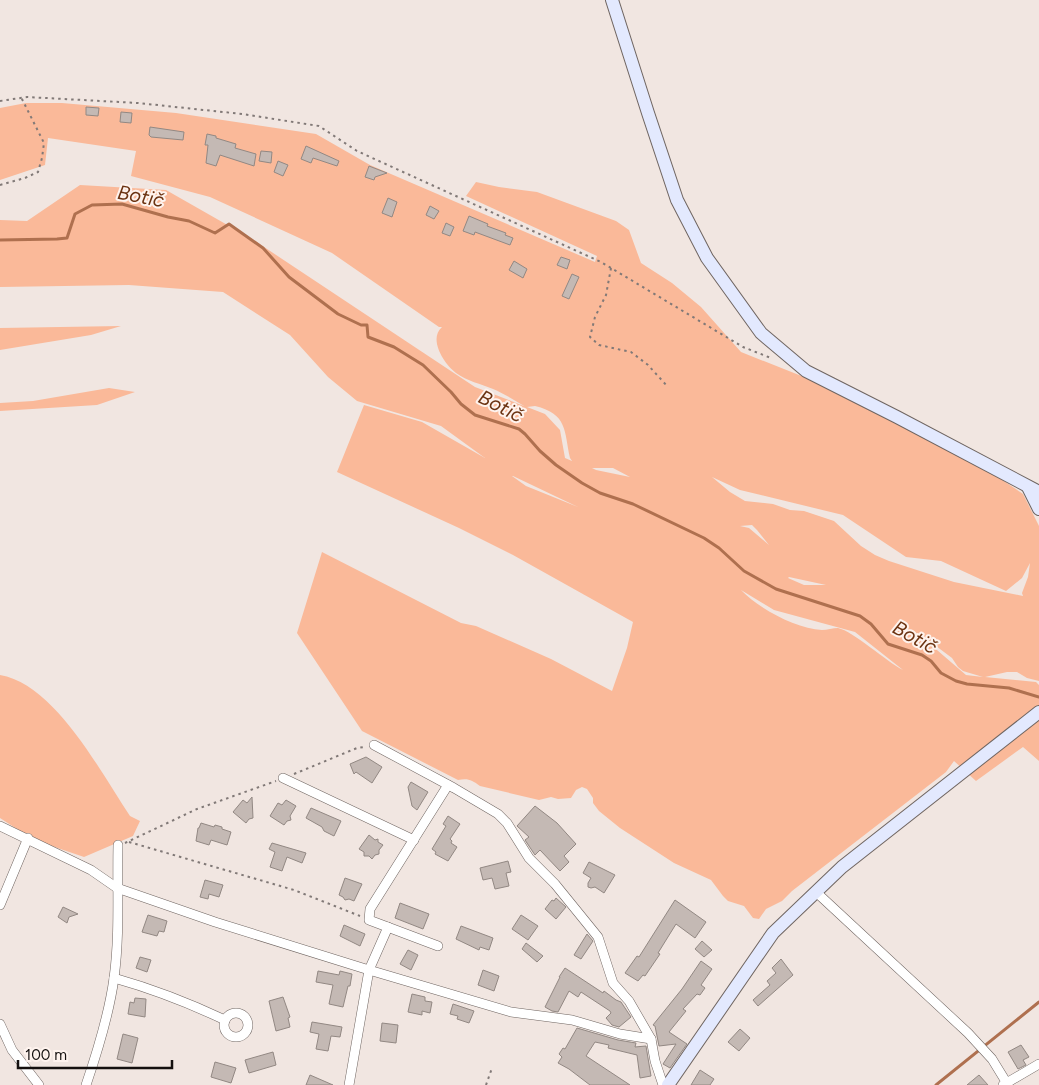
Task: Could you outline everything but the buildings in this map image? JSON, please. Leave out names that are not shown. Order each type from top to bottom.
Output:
[{"type":"street","points":[[612,0],[677,200],[707,258],[761,334],[806,371],[897,417],[1033,490],[1039,509]]},
{"type":"street","points":[[668,1085],[773,933],[842,868],[1039,712]]},
{"type":"street","points":[[374,745],[498,814],[506,823],[528,858],[555,884],[598,937],[613,983],[629,1001],[651,1040],[655,1061],[663,1085]]},
{"type":"street","points":[[282,778],[414,840]]},
{"type":"street","points":[[438,946],[369,920],[370,909],[448,785]]},
{"type":"street","points":[[0,826],[91,870],[117,888],[369,970],[511,1012],[572,1020],[620,1034],[651,1040]]},
{"type":"street","points":[[0,905],[28,838]]},
{"type":"street","points":[[86,1085],[104,1033],[114,978],[118,926],[118,845]]},
{"type":"street","points":[[816,892],[968,1033],[992,1059],[1006,1084],[1039,1064]]},
{"type":"street","points":[[349,1085],[369,970],[388,927]]},
{"type":"street","points":[[114,978],[182,1000],[225,1020]]},
{"type":"street","points":[[0,1024],[12,1050],[39,1085]]},
{"type":"path","points":[[0,185],[38,172],[42,158],[44,143],[21,98]]},
{"type":"path","points":[[0,101],[21,98],[148,104],[242,114],[319,126],[357,151],[611,268],[743,347],[779,361]]},
{"type":"path","points":[[611,268],[606,295],[595,317],[590,337],[600,345],[632,352],[648,365],[668,387]]},
{"type":"path","points":[[118,845],[197,809],[357,748],[374,745]]},
{"type":"path","points":[[128,842],[294,890],[369,920]]},
{"type":"path","points":[[486,1085],[492,1068]]},
{"type":"shaded area","points":[[26,103],[62,103],[176,113],[316,134],[370,165],[595,262],[597,256],[466,196],[476,182],[537,192],[616,221],[629,230],[641,263],[672,283],[701,307],[741,352],[809,379],[962,457],[1023,494],[1039,526],[1039,681],[1027,678],[1017,672],[1007,672],[985,677],[1036,682],[1039,685],[1039,761],[1023,747],[976,781],[954,761],[946,772],[792,891],[782,901],[766,909],[759,919],[753,918],[744,906],[728,901],[711,880],[674,863],[620,828],[599,811],[587,789],[582,787],[576,790],[571,798],[558,799],[551,797],[539,800],[480,786],[470,780],[458,780],[362,731],[297,633],[322,552],[461,623],[476,626],[551,659],[612,691],[627,648],[633,622],[513,555],[337,472],[364,405],[422,422],[485,458],[441,426],[357,401],[328,377],[290,335],[223,292],[129,285],[0,287],[0,220],[27,221],[80,185],[166,190],[252,239],[475,387],[524,406],[501,392],[456,373],[447,364],[439,351],[437,338],[438,332],[442,327],[439,327],[332,253],[210,197],[131,176],[136,151],[48,138],[45,165],[0,180],[0,108]],"holes":[[[535,406],[546,409],[559,419],[563,425],[572,461],[565,458],[560,430],[545,414],[527,407]],[[592,468],[613,468],[630,477],[596,470]],[[512,476],[513,476],[578,507],[526,486]],[[712,477],[740,490],[843,515],[906,557],[941,561],[1006,591],[1022,578],[1030,563],[1028,577],[1022,593],[1023,596],[954,582],[889,561],[861,546],[834,521],[804,511],[790,510],[773,504],[745,501],[730,492]],[[752,525],[769,545],[749,528],[740,526]],[[789,577],[826,585],[804,585],[788,578]],[[741,590],[774,610],[855,632],[903,670],[844,630],[838,628],[822,630],[801,626],[789,622],[757,604]],[[909,629],[928,640],[952,658],[963,671],[983,677],[966,675],[930,644]]]},
{"type":"shaded area","points":[[121,326],[91,335],[0,350],[0,328]]},
{"type":"shaded area","points":[[109,388],[135,392],[97,405],[0,411],[0,403],[33,401]]},
{"type":"shaded area","points":[[0,675],[20,682],[39,695],[58,712],[91,755],[130,816],[140,821],[133,836],[84,857],[34,840],[0,818]]},
{"type":"waterway","name":"Botič","points":[[0,240],[67,238],[75,214],[92,205],[122,204],[189,221],[215,233],[229,224],[263,248],[289,277],[338,314],[361,325],[367,325],[368,337],[394,347],[423,365],[461,404],[475,415],[519,429],[556,465],[582,483],[600,493],[633,504],[704,538],[719,548],[744,571],[776,589],[860,616],[871,624],[888,644],[922,655],[931,661],[941,673],[956,681],[967,684],[1009,688],[1039,697]]},
{"type":"waterway","points":[[936,1085],[1039,1002]]}]
